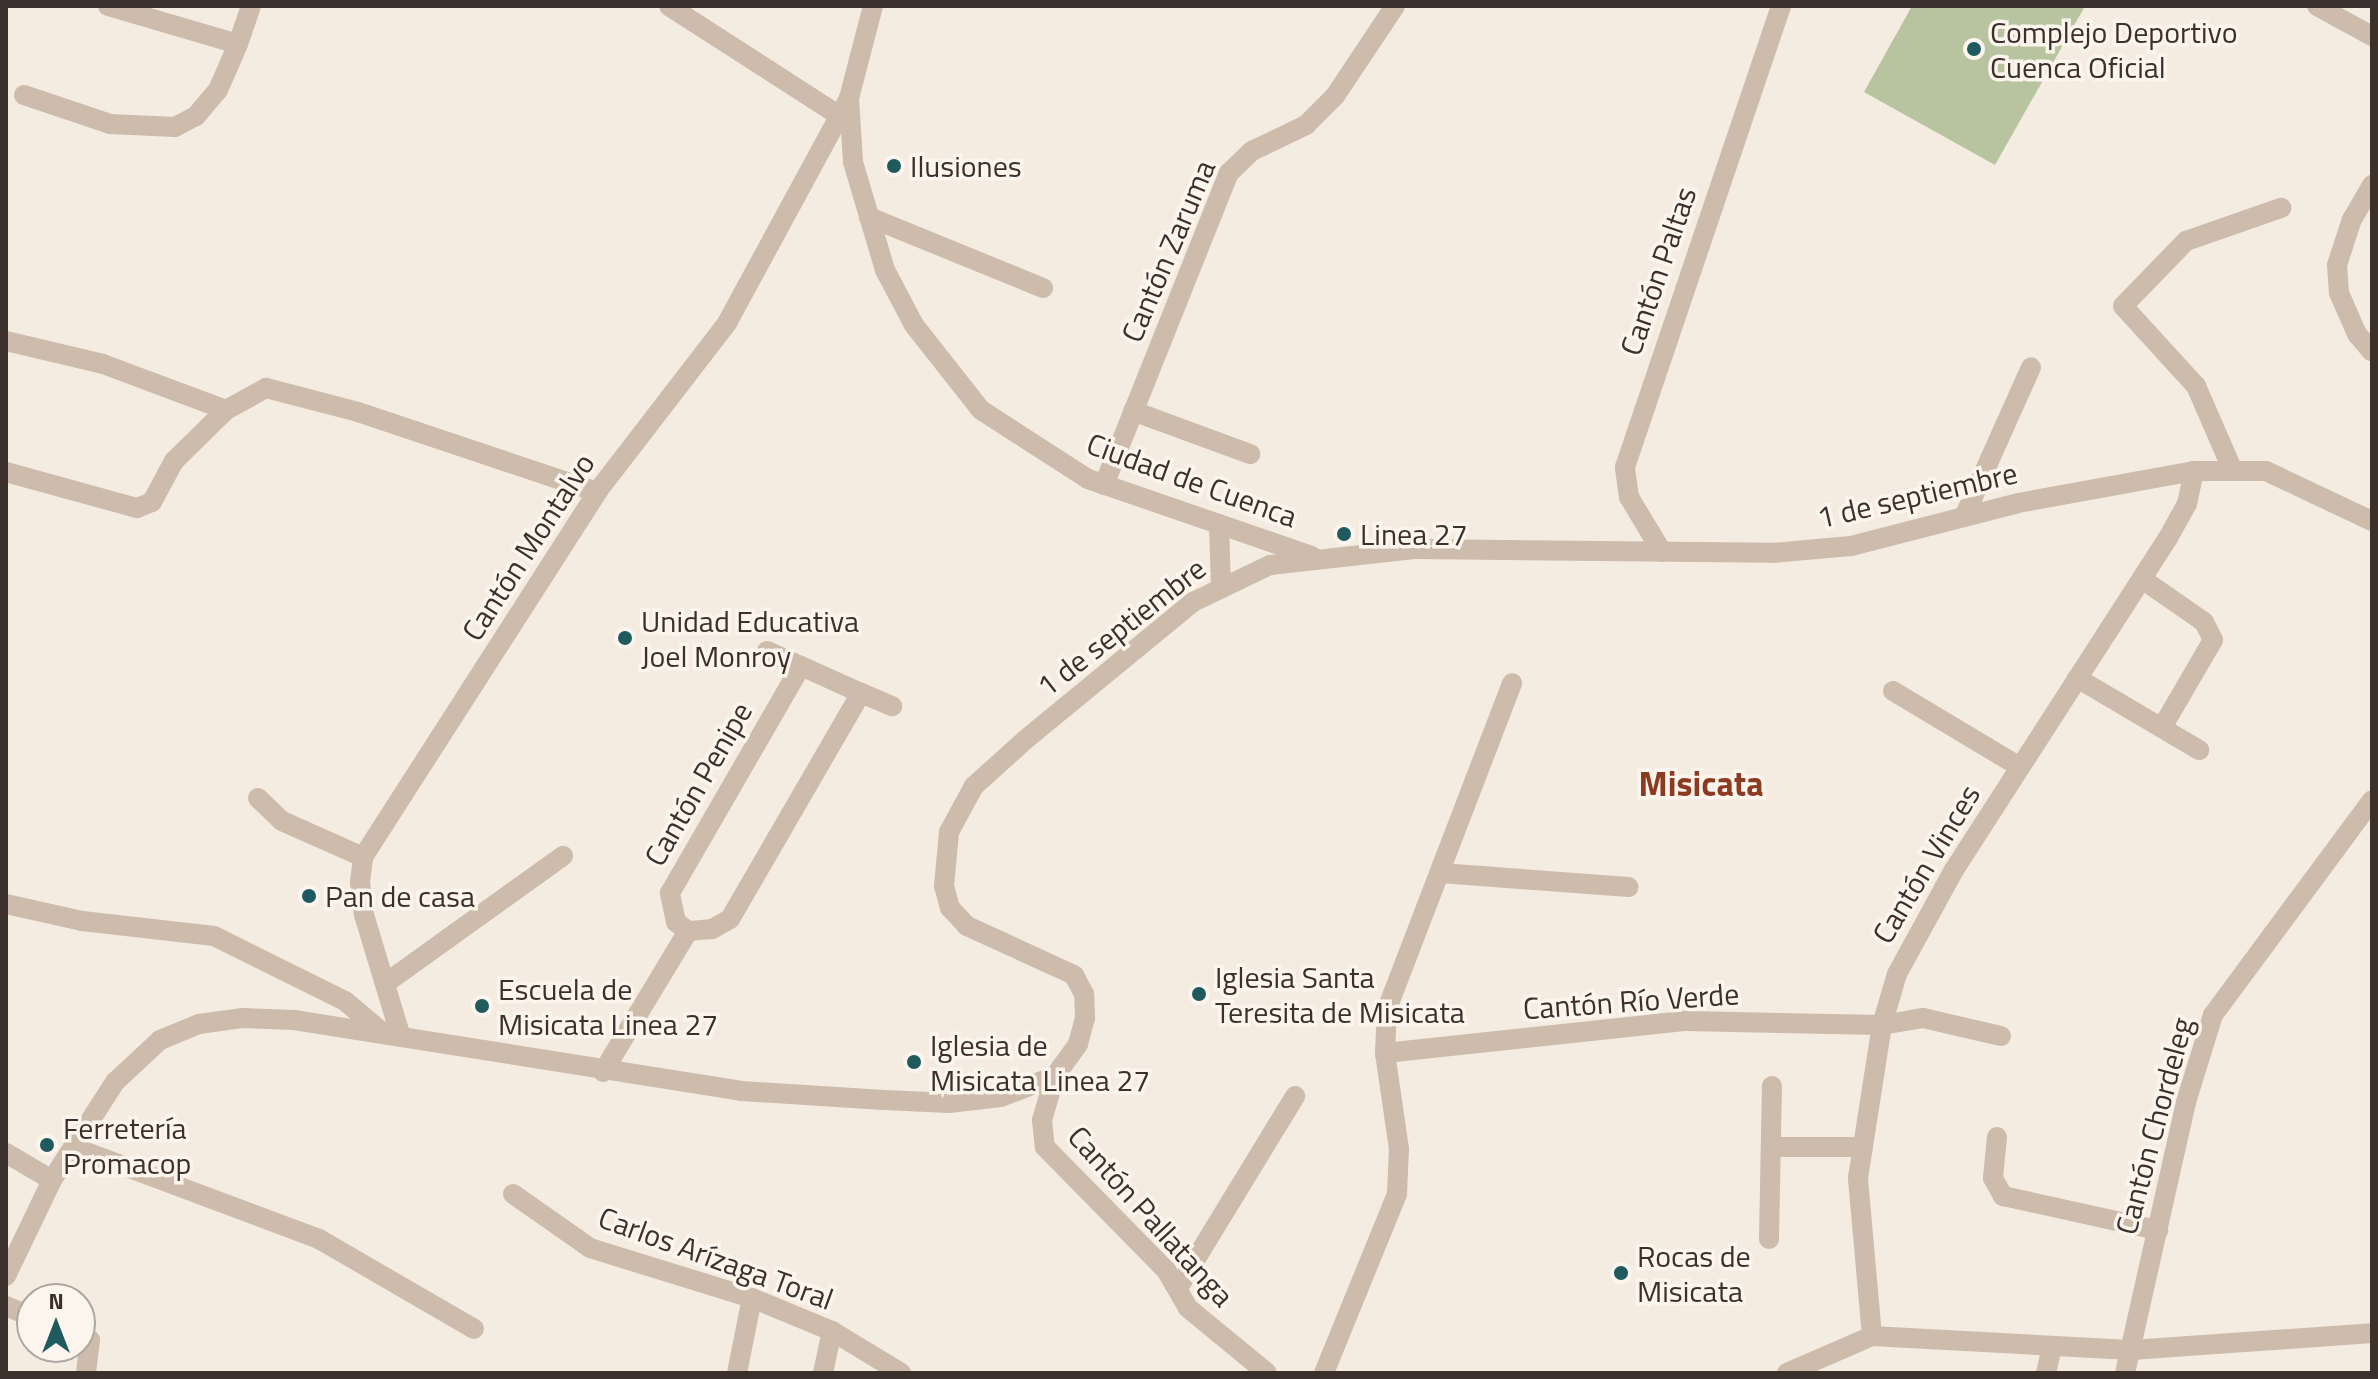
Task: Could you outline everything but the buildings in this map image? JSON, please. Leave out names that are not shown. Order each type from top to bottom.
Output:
[{"type":"street","points":[[108,6],[238,44]]},
{"type":"street","points":[[24,95],[110,124],[175,127],[196,116],[218,90],[251,6]]},
{"type":"street","points":[[669,6],[843,106]]},
{"type":"street","name":"Ciudad de Cuenca","points":[[873,6],[843,106],[853,162],[885,270],[914,325],[981,410],[1104,485],[1312,556]]},
{"type":"street","name":"Cantón Zaruma","points":[[1104,485],[1229,173],[1252,151],[1306,125],[1335,96],[1395,6]]},
{"type":"street","name":"Cantón Paltas","points":[[1662,552],[1629,497],[1625,467],[1781,6]]},
{"type":"street","points":[[2317,6],[2372,36]]},
{"type":"street","name":"Cantón Montalvo","points":[[363,857],[597,492],[727,323],[843,106]]},
{"type":"street","points":[[2372,185],[2352,219],[2337,265],[2339,293],[2357,334],[2372,352]]},
{"type":"street","points":[[2233,471],[2196,386],[2123,306],[2186,241],[2281,208]]},
{"type":"street","points":[[869,217],[1043,288]]},
{"type":"street","points":[[6,341],[103,364],[226,410]]},
{"type":"street","points":[[1964,517],[2031,367]]},
{"type":"street","points":[[6,472],[137,508],[152,502],[174,461],[226,410],[266,388],[291,391],[597,492]]},
{"type":"street","points":[[1133,411],[1250,454]]},
{"type":"street","name":"1 de septiembre","points":[[1055,1076],[1078,1044],[1085,1018],[1084,994],[1074,975],[967,926],[950,908],[944,886],[949,832],[974,786],[1193,602],[1270,565],[1312,556],[1416,549],[1773,553],[1851,546],[1964,517],[2194,471],[2266,471],[2372,521]]},
{"type":"street","name":"Cantón Vinces","points":[[1872,1336],[1858,1178],[1882,1025],[1907,946],[2142,579],[2187,504],[2194,471]]},
{"type":"street","points":[[1219,524],[1221,586]]},
{"type":"street","points":[[2142,579],[2204,622],[2213,640],[2163,726]]},
{"type":"street","points":[[767,651],[892,706]]},
{"type":"street","name":"Cantón Penipe","points":[[688,931],[676,922],[670,893],[801,666]]},
{"type":"street","points":[[2077,678],[2199,750]]},
{"type":"street","points":[[1324,1373],[1397,1194],[1399,1149],[1385,1053],[1387,1009],[1512,683]]},
{"type":"street","points":[[1893,691],[2020,767]]},
{"type":"street","points":[[603,1072],[688,931],[712,929],[730,919],[861,693]]},
{"type":"street","points":[[258,798],[282,821],[363,857],[360,882],[364,915],[386,983],[391,1033]]},
{"type":"street","name":"Cantón Chordeleg","points":[[2125,1373],[2186,1102],[2213,1015],[2372,800]]},
{"type":"street","points":[[386,983],[563,856]]},
{"type":"street","points":[[1441,873],[1628,887]]},
{"type":"street","points":[[6,904],[82,921],[214,936],[345,1001],[391,1033]]},
{"type":"street","points":[[6,1276],[52,1180],[73,1147],[131,1064],[177,1031],[254,1018],[391,1033],[603,1072],[741,1091],[949,1103],[1001,1097],[1055,1076]]},
{"type":"street","name":"Cantón Río Verde","points":[[1385,1053],[1686,1021],[1882,1025],[1923,1018],[2001,1036]]},
{"type":"street","name":"Cantón Pallatanga","points":[[1055,1076],[1042,1120],[1045,1147],[1178,1288],[1207,1326],[1267,1373]]},
{"type":"street","points":[[1769,1239],[1772,1086]]},
{"type":"street","points":[[1178,1288],[1295,1096]]},
{"type":"street","points":[[1997,1137],[1993,1178],[2003,1196],[2158,1230]]},
{"type":"street","points":[[73,1147],[319,1239],[474,1329]]},
{"type":"street","points":[[1772,1147],[1863,1147]]},
{"type":"street","points":[[6,1153],[52,1180]]},
{"type":"street","name":"Carlos Arízaga Toral","points":[[513,1194],[590,1248],[752,1298],[832,1331],[901,1373]]},
{"type":"street","points":[[737,1373],[752,1298]]},
{"type":"street","points":[[823,1373],[832,1331]]},
{"type":"street","points":[[1787,1373],[1872,1336],[2131,1350],[2372,1333]]},
{"type":"street","points":[[2046,1373],[2052,1346]]},
{"type":"green space","name":"Complejo Deportivo Cuenca Oficial","points":[[1912,6],[2085,6],[1995,165],[1864,92]]},
{"type":"place","name":"Complejo Deportivo Cuenca Oficial","points":[[1974,49]]},
{"type":"place","name":"Ilusiones","points":[[894,166]]},
{"type":"place","name":"Linea 27","points":[[1344,534]]},
{"type":"place","name":"Unidad Educativa Joel Monroy","points":[[625,638]]},
{"type":"place","name":"Pan de casa","points":[[309,896]]},
{"type":"place","name":"Iglesia Santa Teresita de Misicata","points":[[1199,994]]},
{"type":"place","name":"Escuela de Misicata Linea 27","points":[[482,1006]]},
{"type":"place","name":"Iglesia de Misicata Linea 27","points":[[914,1062]]},
{"type":"place","name":"Ferretería Promacop","points":[[47,1145]]},
{"type":"place","name":"Rocas de Misicata","points":[[1621,1273]]},
{"type":"district","name":"Misicata","points":[[1701,784]]}]
